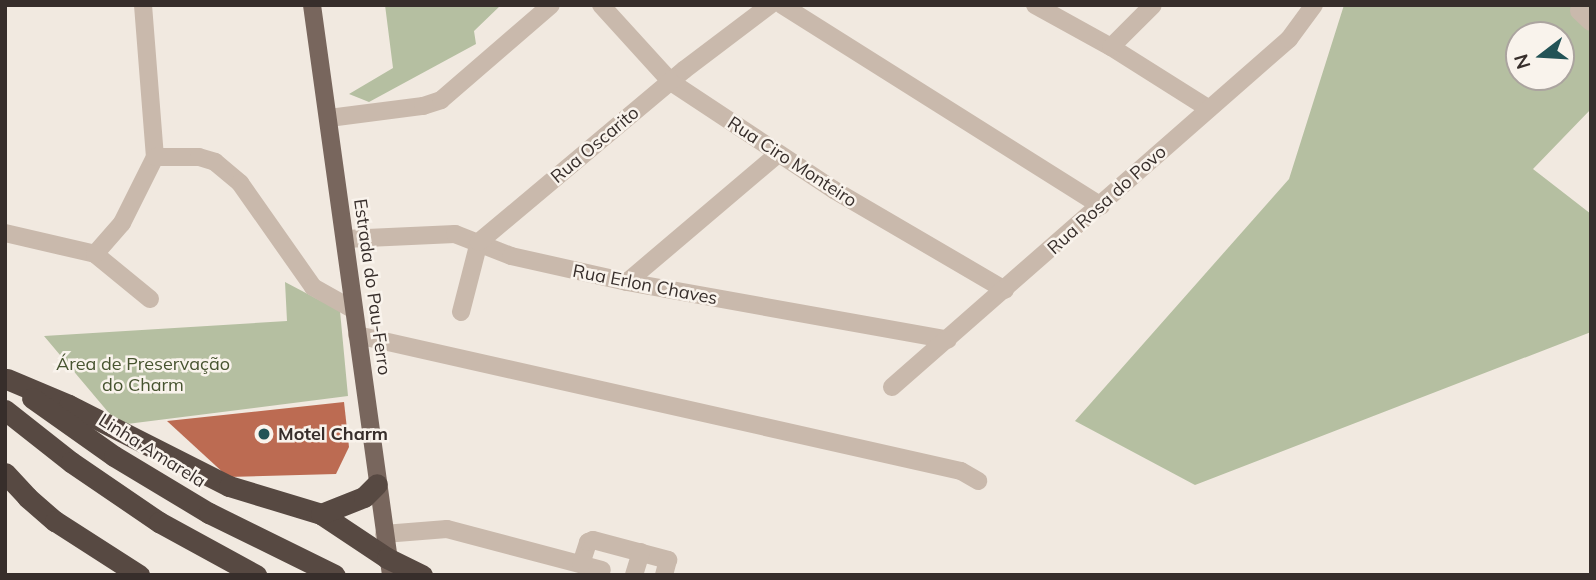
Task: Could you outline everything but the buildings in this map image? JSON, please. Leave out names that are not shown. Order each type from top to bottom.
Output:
[{"type":"highway","points":[[6,378],[69,405],[229,486],[321,514],[389,566],[422,575]]},
{"type":"highway","name":"Linha Amarela","points":[[6,378],[114,456],[209,513],[335,575]]},
{"type":"highway","points":[[5,410],[71,462],[159,522],[256,575]]},
{"type":"highway","points":[[5,473],[55,521],[139,575]]},
{"type":"highway","points":[[321,514],[364,497],[377,484]]},
{"type":"main road","name":"Estrada do Pau-Ferro","points":[[312,5],[389,566]]},
{"type":"street","points":[[95,254],[122,223],[155,157],[143,5]]},
{"type":"street","points":[[329,118],[423,106],[441,100],[551,5]]},
{"type":"street","name":"Rua Ciro Monteiro","points":[[601,5],[671,82],[778,154],[1005,290]]},
{"type":"street","name":"Rua Oscarito","points":[[479,242],[671,82],[770,5]]},
{"type":"street","points":[[782,5],[1101,206]]},
{"type":"street","points":[[1035,5],[1111,47],[1208,108]]},
{"type":"street","points":[[1111,47],[1153,5]]},
{"type":"street","name":"Rua Rosa do Povo","points":[[892,387],[1289,39],[1314,5]]},
{"type":"street","points":[[627,282],[778,154]]},
{"type":"street","points":[[155,157],[199,157],[229,171],[313,286],[354,310]]},
{"type":"street","points":[[5,233],[95,254],[150,299]]},
{"type":"street","name":"Rua Erlon Chaves","points":[[345,239],[449,233],[511,256],[627,282],[948,340]]},
{"type":"street","points":[[461,312],[479,242]]},
{"type":"street","points":[[357,335],[961,471],[978,481]]},
{"type":"street","points":[[384,534],[447,529],[601,570]]},
{"type":"street","points":[[581,564],[590,540],[668,560],[664,575]]},
{"type":"street","points":[[634,575],[641,552]]},
{"type":"green space","points":[[385,5],[501,5],[474,31],[476,44],[369,102],[349,94],[393,68]]},
{"type":"green space","points":[[1344,5],[1591,5],[1591,109],[1533,169],[1591,214],[1591,332],[1195,485],[1075,421],[1289,179]]},
{"type":"green space","name":"Área de Preservação do Charm","points":[[285,282],[340,311],[348,396],[119,425],[44,336],[287,321]]},
{"type":"place","name":"Motel Charm","points":[[264,434]]}]
